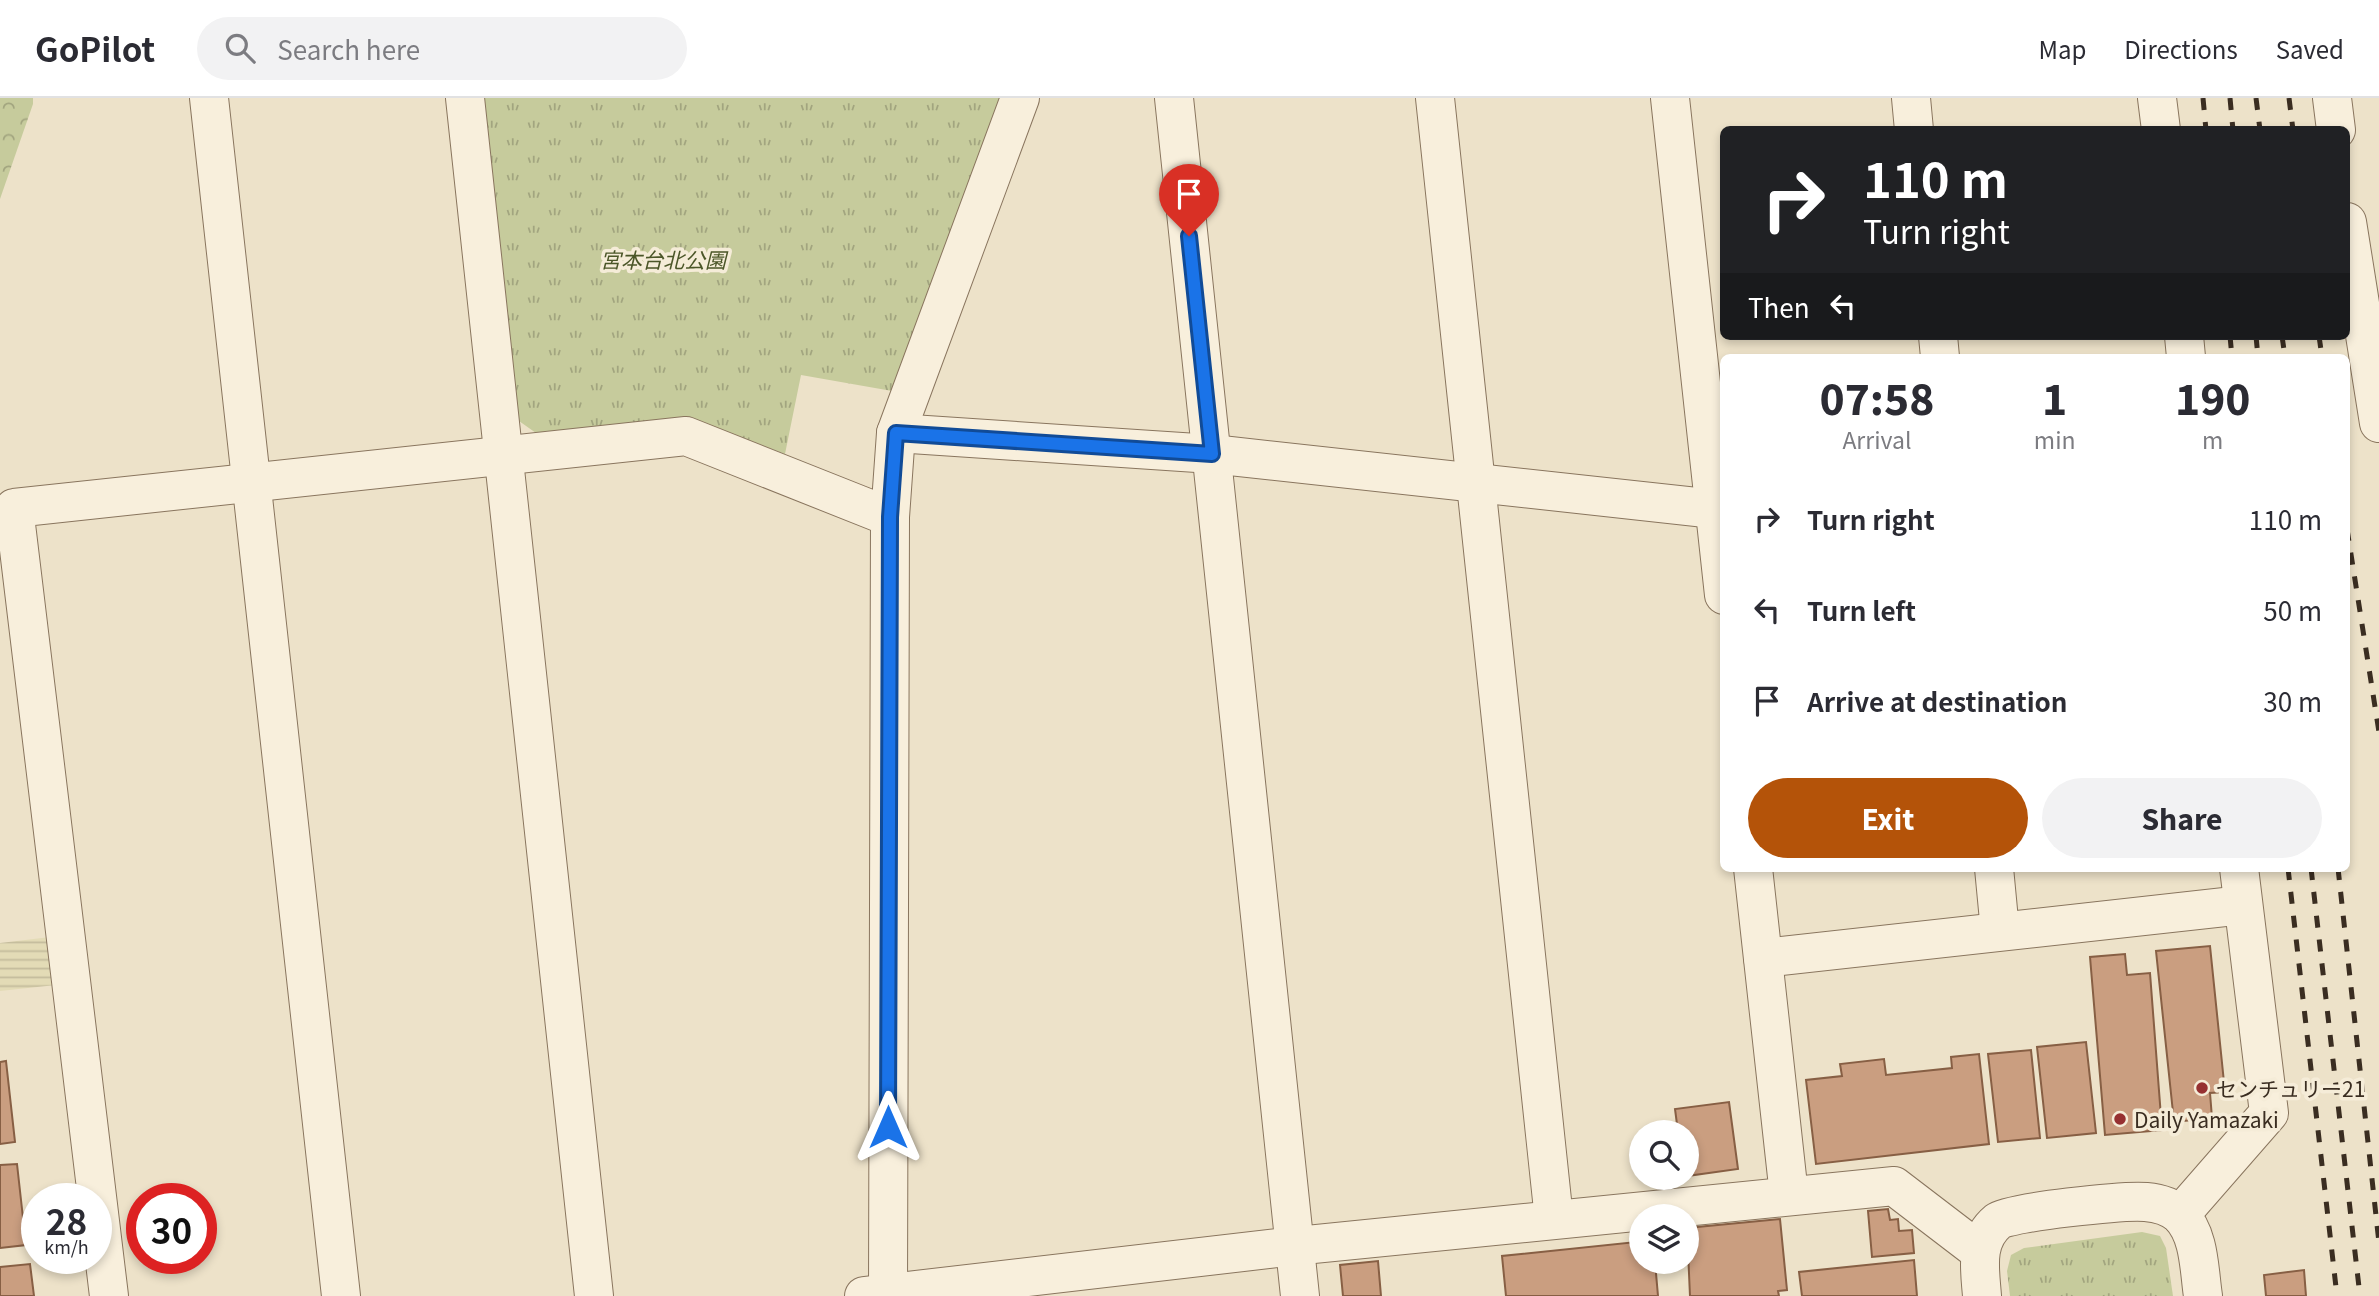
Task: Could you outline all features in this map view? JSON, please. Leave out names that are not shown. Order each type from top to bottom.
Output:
[{"type":"street","points":[[209,98],[341,1296]]},
{"type":"street","points":[[465,98],[594,1296]]},
{"type":"street","points":[[1020,98],[896,433],[890,517],[879,1295],[1295,1246],[1894,1186],[1979,1251]]},
{"type":"street","points":[[1174,98],[1300,1296]]},
{"type":"street","points":[[1435,98],[1554,1219]]},
{"type":"street","points":[[896,433],[1212,454],[1719,509],[1670,98]]},
{"type":"street","points":[[1911,98],[1914,126]]},
{"type":"street","points":[[2157,98],[2160,126]]},
{"type":"street","points":[[2332,98],[2336,126]]},
{"type":"street","points":[[2350,241],[2379,423]]},
{"type":"street","points":[[109,1296],[14,508],[685,436],[890,517]]},
{"type":"street","points":[[1753,872],[1789,1195]]},
{"type":"street","points":[[1994,872],[2000,931]]},
{"type":"street","points":[[1763,958],[2000,931],[2241,886],[2269,1114],[2180,1215]]},
{"type":"street","points":[[1982,1296],[1979,1251],[1988,1232],[2000,1219],[2020,1213],[2144,1201],[2166,1205],[2180,1215],[2191,1230],[2203,1296]]},
{"type":"shaded area","points":[[50,937],[56,985],[0,991],[0,943]]},
{"type":"green space","points":[[0,98],[33,98],[33,104],[0,199]]},
{"type":"green space","name":"宮本台北公園","points":[[484,98],[1002,98],[892,391],[801,375],[785,454],[686,417],[536,433],[519,421]]},
{"type":"green space","points":[[2142,1232],[2160,1236],[2166,1248],[2173,1296],[2010,1296],[2007,1271],[2011,1255],[2024,1248]]},
{"type":"building","points":[[2210,946],[2225,1092],[2210,1093],[2212,1118],[2174,1122],[2156,951]]},
{"type":"building","points":[[2125,954],[2127,975],[2150,973],[2162,1130],[2105,1135],[2090,957]]},
{"type":"building","points":[[2086,1042],[2096,1133],[2047,1138],[2037,1047]]},
{"type":"building","points":[[2031,1050],[2040,1138],[1998,1142],[1988,1054]]},
{"type":"building","points":[[1979,1054],[1989,1144],[1816,1164],[1806,1080],[1842,1076],[1840,1064],[1884,1059],[1886,1075],[1952,1068],[1951,1057]]},
{"type":"building","points":[[6,1061],[15,1142],[0,1144],[0,1062]]},
{"type":"building","points":[[1729,1102],[1738,1169],[1699,1174],[1699,1120],[1676,1120],[1675,1109]]},
{"type":"building","points":[[17,1164],[21,1200],[21,1246],[0,1248],[0,1165]]},
{"type":"building","points":[[1888,1209],[1890,1220],[1898,1219],[1899,1231],[1912,1230],[1914,1253],[1872,1257],[1868,1211]]},
{"type":"building","points":[[1780,1219],[1787,1290],[1778,1291],[1779,1296],[1690,1296],[1689,1274],[1699,1274],[1699,1227]]},
{"type":"building","points":[[1629,1243],[1629,1274],[1656,1274],[1658,1296],[1506,1296],[1502,1256]]},
{"type":"building","points":[[1914,1260],[1917,1296],[1802,1296],[1799,1272]]},
{"type":"building","points":[[1378,1261],[1381,1296],[1343,1296],[1340,1265]]},
{"type":"building","points":[[21,1265],[21,1274],[31,1274],[34,1296],[0,1296],[0,1267]]},
{"type":"building","points":[[2304,1270],[2306,1296],[2266,1296],[2264,1275]]},
{"type":"railway","points":[[2203,98],[2206,126]]},
{"type":"railway","points":[[2230,98],[2233,126]]},
{"type":"railway","points":[[2256,98],[2260,126]]},
{"type":"railway","points":[[2289,98],[2292,126]]},
{"type":"railway","points":[[2230,340],[2232,354]]},
{"type":"railway","points":[[2256,340],[2258,354]]},
{"type":"railway","points":[[2283,340],[2285,354]]},
{"type":"railway","points":[[2320,340],[2322,354]]},
{"type":"railway","points":[[2350,548],[2379,732]]},
{"type":"railway","points":[[2288,872],[2337,1296]]},
{"type":"railway","points":[[2311,872],[2360,1296]]},
{"type":"railway","points":[[2338,872],[2379,1243]]},
{"type":"place","name":"センチュリー21","points":[[2202,1088]]},
{"type":"place","name":"Daily Yamazaki","points":[[2120,1119]]},
{"type":"route","points":[[888,1127],[890,517],[896,433],[1212,454],[1189,236]]}]
